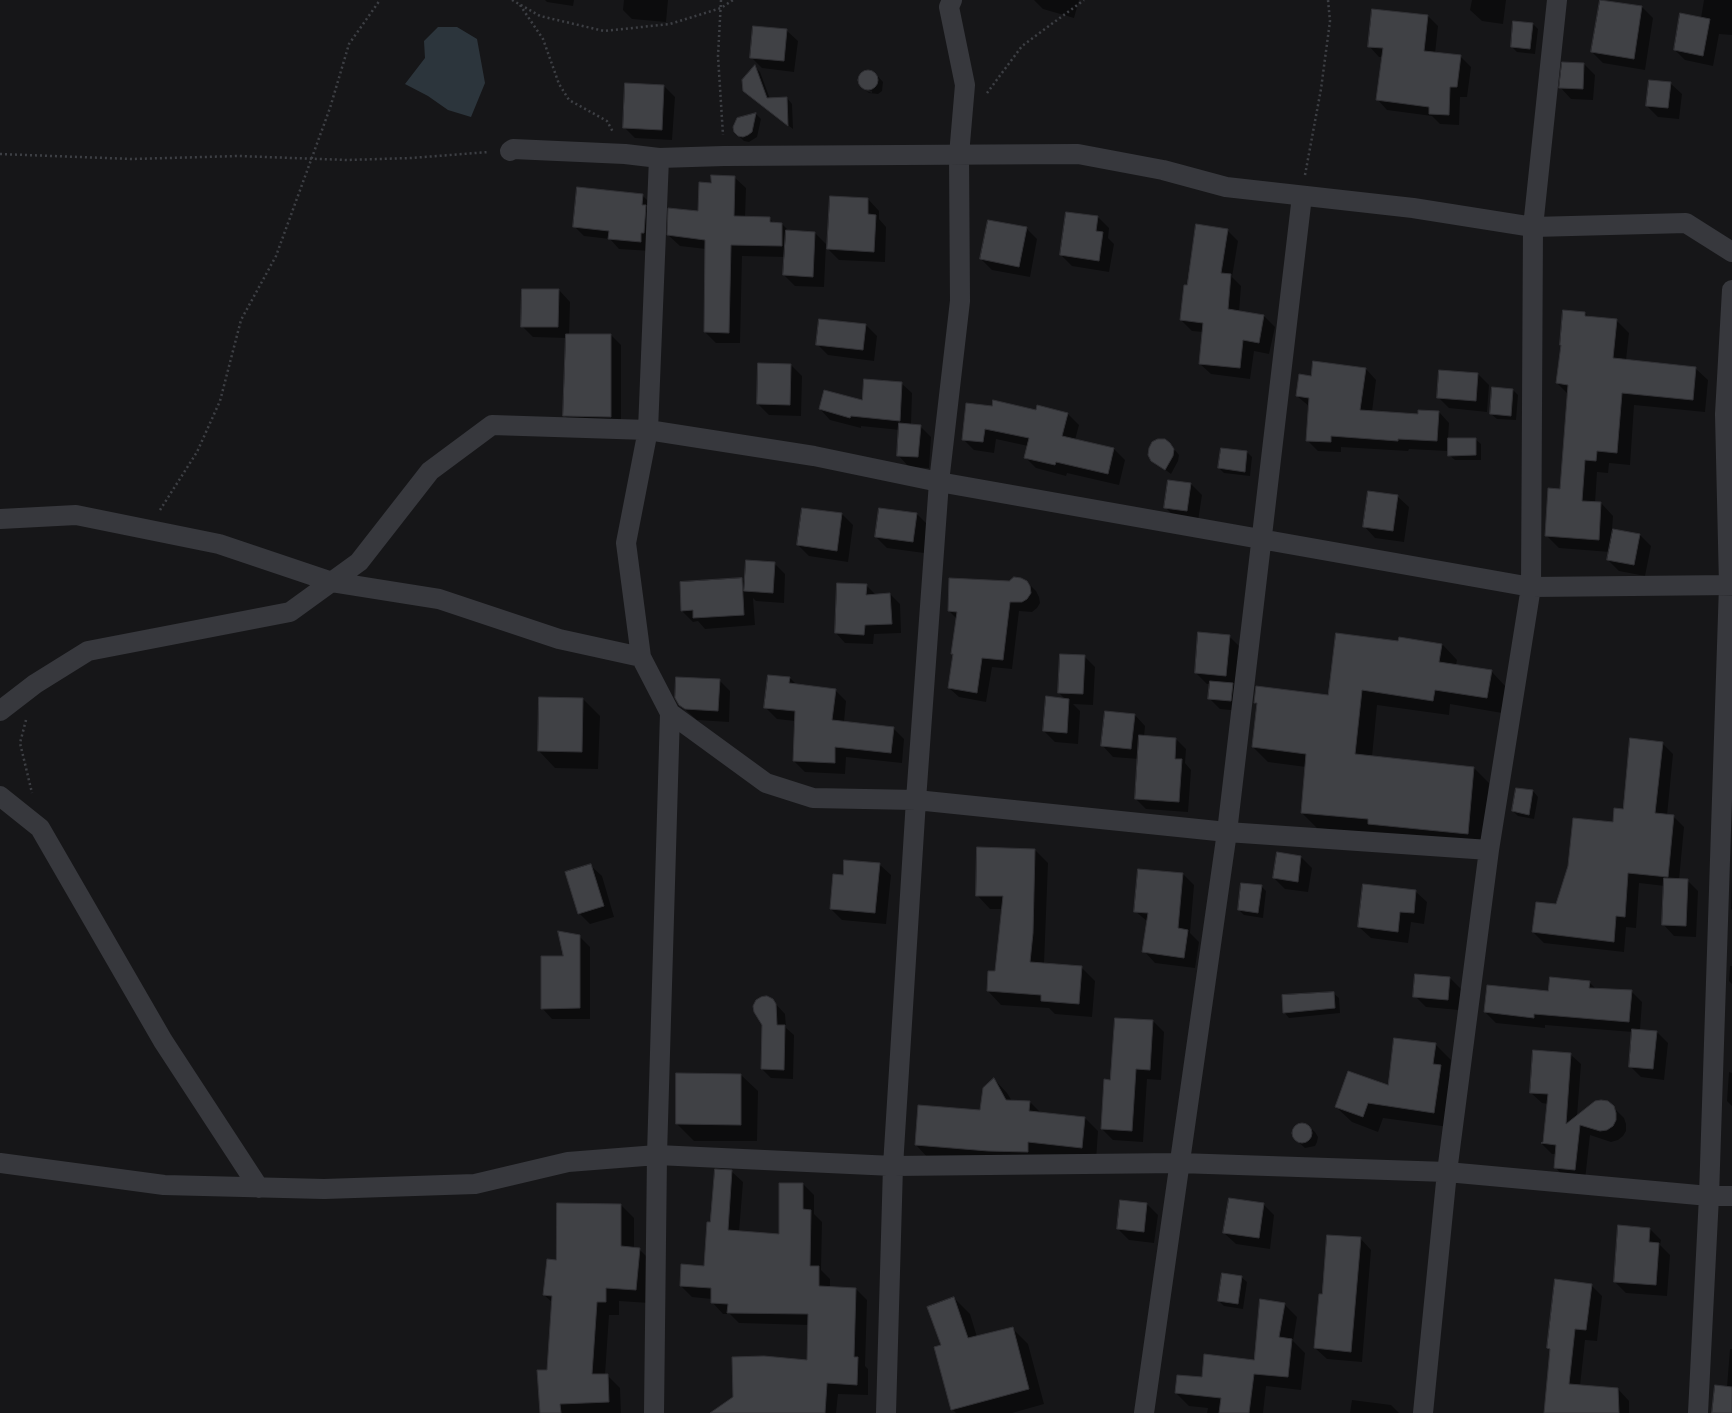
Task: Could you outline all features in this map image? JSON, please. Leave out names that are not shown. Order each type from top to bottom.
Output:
[{"type":"street","points":[[886,1413],[893,1166],[916,800],[939,482],[960,301],[959,155],[965,85],[949,8],[952,0]]},
{"type":"street","points":[[1423,1413],[1446,1172],[1489,850],[1531,587],[1533,227],[1557,0]]},
{"type":"street","points":[[510,151],[513,149],[625,154],[659,158],[724,156],[1078,154],[1163,170],[1226,187],[1413,208],[1533,227],[1686,223],[1732,252]]},
{"type":"street","points":[[659,158],[648,430],[626,543],[641,657],[670,713],[766,783],[813,798],[916,800],[1227,832],[1489,850]]},
{"type":"street","points":[[1144,1413],[1227,832],[1302,196]]},
{"type":"street","points":[[1698,1413],[1709,1196],[1730,585],[1725,414],[1732,290]]},
{"type":"street","points":[[0,710],[35,684],[88,651],[290,612],[359,562],[430,471],[492,425],[648,430],[814,456],[939,482],[1531,587],[1730,585]]},
{"type":"street","points":[[0,519],[76,515],[219,544],[332,582],[439,599],[559,639],[641,657]]},
{"type":"street","points":[[654,1413],[657,1155],[670,713]]},
{"type":"street","points":[[0,796],[40,828],[163,1041],[259,1188]]},
{"type":"street","points":[[0,1163],[164,1186],[324,1189],[476,1184],[568,1162],[657,1155],[893,1166],[1179,1163],[1446,1172],[1709,1196],[1732,1196]]},
{"type":"path","points":[[147,530],[197,452],[207,431],[220,401],[241,320],[276,256],[330,108],[349,44],[380,0]]},
{"type":"path","points":[[512,0],[540,16],[604,31],[670,24],[721,8],[733,0]]},
{"type":"path","points":[[721,0],[718,56],[724,156]]},
{"type":"path","points":[[984,97],[1022,46],[1084,0]]},
{"type":"path","points":[[1302,196],[1321,89],[1330,21],[1328,0]]},
{"type":"path","points":[[520,5],[543,39],[559,84],[569,100],[607,121],[625,154]]},
{"type":"path","points":[[0,154],[132,159],[239,156],[347,160],[411,158],[510,151]]},
{"type":"path","points":[[35,684],[20,743],[40,828]]},
{"type":"shaded area","points":[[438,27],[457,27],[477,39],[485,83],[471,117],[448,110],[428,96],[405,84],[425,58],[424,41]]},
{"type":"building","points":[[1600,0],[1642,6],[1634,59],[1591,52]]},
{"type":"building","points":[[1372,9],[1428,15],[1424,51],[1461,55],[1457,87],[1450,87],[1449,115],[1429,114],[1429,107],[1376,100],[1383,48],[1368,47]]},
{"type":"building","points":[[1680,13],[1710,19],[1703,56],[1674,50]]},
{"type":"building","points":[[1513,21],[1533,23],[1530,49],[1511,47]]},
{"type":"building","points":[[753,26],[787,29],[784,61],[750,58]]},
{"type":"building","points":[[1562,62],[1584,63],[1583,89],[1559,88]]},
{"type":"building","points":[[755,65],[767,98],[787,97],[788,126],[743,91],[742,80]]},
{"type":"building","points":[[868,70],[875,73],[878,80],[875,87],[868,90],[861,87],[858,80],[861,73]]},
{"type":"building","points":[[1649,80],[1671,82],[1668,108],[1646,106]]},
{"type":"building","points":[[625,83],[664,85],[662,130],[623,128]]},
{"type":"building","points":[[756,113],[752,132],[743,137],[738,136],[734,132],[733,127],[737,118]]},
{"type":"building","points":[[711,175],[735,176],[734,216],[770,217],[770,222],[782,223],[782,246],[731,245],[729,333],[704,332],[705,240],[667,235],[668,208],[698,211],[699,182],[711,183]]},
{"type":"building","points":[[577,187],[643,194],[642,205],[646,205],[644,233],[641,233],[641,242],[608,239],[609,231],[573,227]]},
{"type":"building","points":[[830,196],[868,198],[868,214],[876,215],[874,252],[827,249]]},
{"type":"building","points":[[1066,212],[1098,216],[1096,231],[1103,232],[1099,261],[1060,255]]},
{"type":"building","points":[[988,220],[1027,227],[1019,267],[980,259]]},
{"type":"building","points":[[1196,224],[1228,229],[1221,273],[1231,274],[1228,309],[1264,315],[1259,343],[1243,340],[1240,368],[1199,364],[1203,323],[1180,320],[1184,285],[1187,285]]},
{"type":"building","points":[[786,230],[815,232],[813,277],[783,275]]},
{"type":"building","points":[[522,289],[559,289],[558,327],[521,327]]},
{"type":"building","points":[[1563,310],[1585,312],[1585,316],[1617,319],[1613,358],[1696,367],[1693,400],[1622,393],[1617,453],[1597,451],[1596,461],[1585,460],[1582,501],[1601,502],[1599,540],[1545,536],[1548,488],[1560,489],[1568,385],[1556,383],[1561,345]]},
{"type":"building","points":[[819,319],[866,324],[863,350],[816,345]]},
{"type":"building","points":[[566,334],[611,334],[611,417],[563,416]]},
{"type":"building","points":[[1313,361],[1366,368],[1360,410],[1418,414],[1418,410],[1439,411],[1437,441],[1398,439],[1398,441],[1331,436],[1331,442],[1306,441],[1309,398],[1296,396],[1299,374],[1311,376]]},
{"type":"building","points":[[758,363],[791,364],[790,405],[757,404]]},
{"type":"building","points":[[1439,370],[1478,373],[1476,401],[1437,398]]},
{"type":"building","points":[[864,379],[902,382],[900,421],[851,416],[850,418],[819,409],[824,390],[862,400]]},
{"type":"building","points":[[1492,387],[1513,389],[1511,416],[1490,414]]},
{"type":"building","points":[[993,400],[1036,410],[1037,405],[1068,413],[1062,436],[1114,448],[1108,474],[1056,462],[1055,465],[1024,458],[1029,438],[985,429],[983,442],[962,440],[966,403],[992,406]]},
{"type":"building","points":[[899,423],[921,425],[918,457],[897,456]]},
{"type":"building","points":[[1448,438],[1476,438],[1476,455],[1448,456]]},
{"type":"building","points":[[1158,439],[1165,439],[1174,449],[1173,456],[1165,470],[1151,461],[1148,455],[1152,442]]},
{"type":"building","points":[[1221,448],[1247,451],[1245,472],[1218,468]]},
{"type":"building","points":[[1168,480],[1191,483],[1187,511],[1164,508]]},
{"type":"building","points":[[1368,491],[1398,495],[1393,531],[1363,527]]},
{"type":"building","points":[[802,508],[842,513],[837,551],[797,545]]},
{"type":"building","points":[[879,508],[917,513],[913,542],[875,537]]},
{"type":"building","points":[[1613,529],[1640,534],[1634,565],[1607,560]]},
{"type":"building","points":[[746,560],[775,562],[773,593],[744,591]]},
{"type":"building","points":[[1014,577],[1027,581],[1030,586],[1031,593],[1027,599],[1022,602],[1010,602],[1003,660],[982,658],[977,693],[948,688],[957,612],[948,611],[949,578],[1009,581]]},
{"type":"building","points":[[742,578],[744,615],[693,618],[693,610],[681,611],[680,582]]},
{"type":"building","points":[[837,583],[867,584],[866,595],[890,593],[892,624],[865,625],[864,635],[835,633]]},
{"type":"building","points":[[1198,632],[1230,635],[1226,676],[1195,673]]},
{"type":"building","points":[[1336,633],[1398,641],[1399,637],[1442,644],[1439,662],[1492,670],[1487,698],[1435,690],[1433,701],[1362,690],[1355,754],[1474,767],[1468,834],[1368,824],[1368,819],[1301,813],[1306,754],[1252,747],[1257,703],[1254,703],[1256,686],[1328,695]]},
{"type":"building","points":[[1060,654],[1085,655],[1083,694],[1058,693]]},
{"type":"building","points":[[768,675],[790,677],[789,683],[836,689],[832,720],[894,727],[891,753],[835,747],[835,763],[793,761],[795,711],[764,708]]},
{"type":"building","points":[[676,677],[720,679],[718,711],[685,709],[679,705],[675,698]]},
{"type":"building","points":[[1210,681],[1233,683],[1231,701],[1208,699]]},
{"type":"building","points":[[1046,696],[1069,699],[1067,733],[1043,731]]},
{"type":"building","points":[[539,697],[583,698],[582,752],[538,751]]},
{"type":"building","points":[[1105,711],[1135,714],[1131,749],[1101,746]]},
{"type":"building","points":[[1139,735],[1176,738],[1175,759],[1182,759],[1179,802],[1135,799]]},
{"type":"building","points":[[1630,738],[1663,742],[1655,813],[1674,815],[1668,877],[1628,873],[1625,917],[1616,916],[1614,942],[1532,932],[1536,902],[1556,904],[1568,866],[1573,818],[1613,822],[1614,808],[1623,809]]},
{"type":"building","points":[[1516,788],[1533,790],[1529,815],[1512,811]]},
{"type":"building","points":[[977,847],[1035,849],[1033,933],[1030,962],[1082,966],[1079,1004],[1041,1001],[1041,995],[987,991],[988,971],[995,971],[1003,896],[976,896]]},
{"type":"building","points":[[1277,852],[1301,856],[1298,882],[1273,878]]},
{"type":"building","points":[[844,860],[880,863],[875,913],[830,909],[833,874],[843,875]]},
{"type":"building","points":[[591,864],[604,906],[578,914],[565,872]]},
{"type":"building","points":[[1138,869],[1183,873],[1178,928],[1188,930],[1184,958],[1142,952],[1148,913],[1134,912]]},
{"type":"building","points":[[1664,878],[1688,879],[1686,926],[1662,925]]},
{"type":"building","points":[[1241,883],[1262,885],[1258,913],[1238,910]]},
{"type":"building","points":[[1363,884],[1416,890],[1414,913],[1400,912],[1398,932],[1358,927]]},
{"type":"building","points":[[558,931],[580,935],[580,1008],[541,1009],[541,956],[563,956]]},
{"type":"building","points":[[1415,974],[1450,977],[1448,1000],[1413,997]]},
{"type":"building","points":[[1550,977],[1590,981],[1589,988],[1632,990],[1629,1022],[1534,1014],[1534,1018],[1484,1012],[1487,985],[1548,991]]},
{"type":"building","points":[[1334,992],[1335,1008],[1283,1013],[1282,995]]},
{"type":"building","points":[[767,996],[773,999],[776,1004],[777,1025],[785,1025],[784,1070],[761,1069],[762,1025],[754,1012],[753,1006],[756,1000]]},
{"type":"building","points":[[1115,1018],[1153,1020],[1150,1070],[1136,1069],[1132,1131],[1101,1129],[1104,1079],[1110,1080]]},
{"type":"building","points":[[1632,1029],[1657,1031],[1653,1069],[1629,1067]]},
{"type":"building","points":[[1394,1038],[1436,1043],[1433,1064],[1441,1065],[1434,1113],[1368,1103],[1363,1117],[1335,1107],[1348,1071],[1388,1085]]},
{"type":"building","points":[[1533,1050],[1571,1053],[1566,1124],[1595,1101],[1608,1101],[1614,1106],[1616,1120],[1613,1126],[1607,1130],[1600,1131],[1580,1125],[1575,1170],[1554,1168],[1556,1145],[1541,1143],[1543,1142],[1548,1094],[1530,1093]]},
{"type":"building","points":[[676,1073],[741,1074],[741,1125],[676,1124]]},
{"type":"building","points":[[994,1078],[1006,1100],[1030,1101],[1029,1111],[1085,1117],[1082,1148],[1028,1142],[1028,1152],[988,1151],[915,1145],[918,1105],[980,1110],[983,1088]]},
{"type":"building","points":[[1298,1123],[1306,1123],[1312,1129],[1312,1137],[1306,1143],[1298,1143],[1292,1137],[1292,1129]]},
{"type":"building","points":[[715,1169],[732,1170],[728,1230],[779,1234],[779,1183],[803,1183],[803,1209],[811,1210],[810,1266],[819,1266],[819,1286],[856,1288],[854,1357],[858,1357],[857,1385],[827,1383],[825,1413],[710,1413],[733,1397],[732,1357],[764,1356],[807,1360],[808,1314],[727,1313],[728,1304],[711,1303],[711,1288],[680,1286],[681,1264],[704,1266],[707,1222],[710,1222]]},
{"type":"building","points":[[1229,1198],[1264,1203],[1259,1238],[1223,1233]]},
{"type":"building","points":[[1120,1200],[1147,1203],[1144,1232],[1117,1229]]},
{"type":"building","points":[[557,1203],[621,1204],[621,1246],[640,1248],[636,1290],[606,1288],[606,1302],[597,1302],[592,1374],[608,1374],[609,1402],[560,1404],[561,1413],[540,1413],[537,1370],[547,1370],[552,1296],[543,1295],[547,1259],[556,1260]]},
{"type":"building","points":[[1618,1225],[1650,1228],[1649,1242],[1659,1243],[1656,1285],[1614,1282]]},
{"type":"building","points":[[1327,1235],[1361,1237],[1351,1352],[1314,1348],[1319,1294],[1322,1294]]},
{"type":"building","points":[[1222,1273],[1242,1276],[1238,1304],[1218,1301]]},
{"type":"building","points":[[1555,1279],[1592,1284],[1586,1330],[1575,1329],[1569,1384],[1618,1388],[1619,1413],[1544,1413],[1550,1349],[1547,1348]]},
{"type":"building","points":[[954,1297],[968,1338],[1013,1327],[1029,1389],[951,1410],[934,1347],[941,1345],[927,1307]]},
{"type":"building","points":[[1260,1299],[1285,1303],[1279,1337],[1292,1339],[1288,1377],[1254,1374],[1249,1413],[1219,1413],[1221,1398],[1175,1393],[1177,1375],[1202,1377],[1204,1354],[1254,1360]]},
{"type":"building","points":[[1715,1385],[1732,1387],[1732,1413],[1712,1413]]}]
